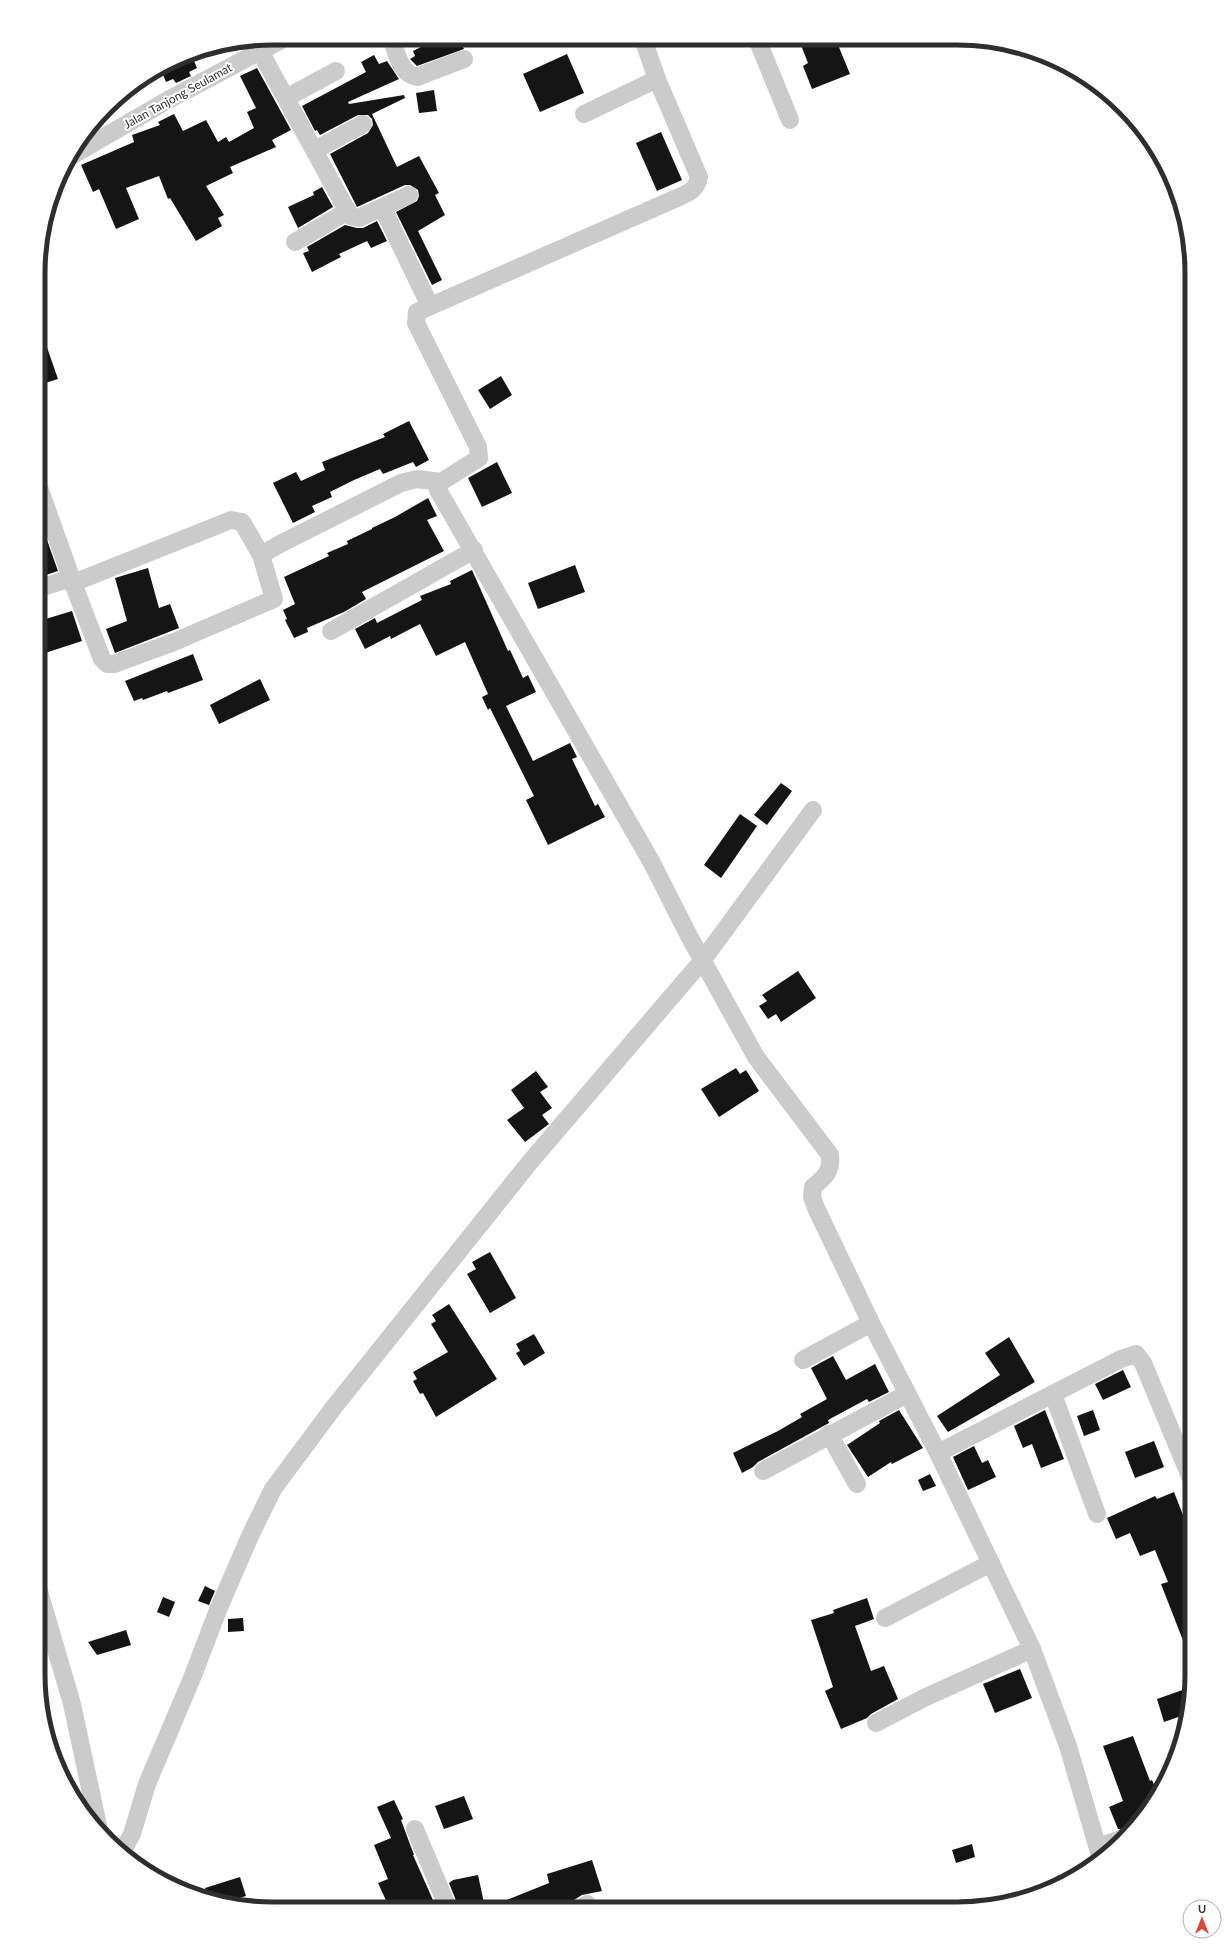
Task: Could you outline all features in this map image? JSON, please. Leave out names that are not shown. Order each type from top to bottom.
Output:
[{"type":"street","name":"Jalan Tanjong Seulamat","points":[[80,151],[251,50],[265,45]]},
{"type":"street","points":[[394,45],[403,69],[410,76],[417,77],[464,59]]},
{"type":"street","points":[[645,45],[657,79],[699,177],[698,184],[693,190],[417,312],[416,322],[478,446],[480,458],[441,482],[438,490],[474,550],[652,863],[702,961],[756,1057],[830,1155],[831,1165],[823,1179],[813,1187],[812,1197],[831,1242],[938,1453],[1032,1649],[1068,1746],[1100,1852]]},
{"type":"street","points":[[759,45],[790,120]]},
{"type":"street","points":[[251,50],[286,98],[352,217],[359,218],[383,209],[409,195]]},
{"type":"street","points":[[286,98],[336,71]]},
{"type":"street","points":[[584,114],[657,79]]},
{"type":"street","points":[[315,150],[363,124]]},
{"type":"street","points":[[383,209],[430,306]]},
{"type":"street","points":[[295,242],[348,211]]},
{"type":"street","points":[[261,555],[400,483],[417,479],[441,482]]},
{"type":"street","points":[[45,504],[73,583],[102,658],[107,664],[114,664],[174,642],[274,599],[261,555],[242,522],[231,520],[73,583],[65,580],[45,586]]},
{"type":"street","points":[[331,631],[474,550]]},
{"type":"street","points":[[125,1847],[132,1834],[147,1784],[192,1678],[218,1610],[250,1536],[273,1489],[334,1407],[530,1162],[702,961],[813,810]]},
{"type":"street","points":[[803,1360],[871,1323]]},
{"type":"street","points":[[938,1453],[1121,1359],[1136,1354],[1143,1363],[1185,1464]]},
{"type":"street","points":[[763,1471],[829,1434],[907,1394]]},
{"type":"street","points":[[1053,1394],[1097,1514]]},
{"type":"street","points":[[829,1434],[857,1484]]},
{"type":"street","points":[[885,1618],[991,1563]]},
{"type":"street","points":[[45,1612],[72,1704],[96,1818]]},
{"type":"street","points":[[876,1723],[924,1698],[1032,1649]]},
{"type":"street","points":[[415,1829],[445,1902]]},
{"type":"building","points":[[462,45],[464,49],[417,66],[410,59],[415,56],[413,51],[423,46]]},
{"type":"building","points":[[801,45],[838,45],[850,74],[812,89],[803,66],[808,63]]},
{"type":"building","points":[[567,54],[584,93],[540,112],[523,74]]},
{"type":"building","points":[[374,55],[379,64],[387,61],[399,79],[348,102],[349,104],[404,95],[405,98],[372,114],[397,167],[419,156],[439,193],[435,195],[445,215],[418,231],[442,280],[432,285],[396,212],[417,201],[419,196],[418,190],[410,185],[405,185],[357,207],[330,154],[368,133],[373,125],[372,119],[368,115],[358,115],[320,135],[317,130],[315,131],[302,106],[366,72],[361,62]]},
{"type":"building","points":[[193,59],[197,68],[189,72],[191,76],[176,83],[173,79],[166,82],[163,74]]},
{"type":"building","points":[[257,68],[291,130],[272,140],[276,147],[230,167],[233,173],[206,186],[224,215],[218,218],[222,226],[196,241],[170,198],[168,199],[159,176],[126,188],[139,219],[116,229],[99,189],[93,192],[81,165],[134,142],[132,135],[160,125],[158,122],[174,114],[183,131],[206,120],[218,142],[226,137],[229,142],[254,128],[247,112],[256,108],[240,76]]},
{"type":"building","points":[[434,90],[437,111],[419,113],[416,93]]},
{"type":"building","points":[[661,132],[682,180],[657,191],[636,143]]},
{"type":"building","points":[[322,187],[333,207],[298,228],[288,207],[314,195],[313,192]]},
{"type":"building","points":[[377,221],[387,241],[371,248],[367,241],[339,254],[341,257],[312,272],[303,253],[309,251],[307,247],[345,225],[363,228]]},
{"type":"building","points":[[45,342],[58,379],[45,383]]},
{"type":"building","points":[[501,376],[512,395],[490,409],[478,390]]},
{"type":"building","points":[[409,421],[429,460],[416,467],[413,462],[383,474],[380,469],[354,480],[330,492],[332,497],[312,506],[315,512],[293,523],[273,483],[296,472],[301,481],[325,470],[322,462],[385,437],[383,434]]},
{"type":"building","points":[[497,462],[512,493],[482,507],[468,478]]},
{"type":"building","points":[[428,498],[437,516],[427,520],[444,551],[362,592],[366,599],[344,612],[307,628],[308,632],[294,638],[285,620],[287,619],[283,610],[295,604],[284,577],[329,556],[327,553],[348,544],[347,541],[395,517]]},
{"type":"building","points":[[47,540],[58,571],[45,575],[45,541]]},
{"type":"building","points":[[575,565],[585,592],[538,609],[528,583]]},
{"type":"building","points":[[148,568],[159,608],[170,604],[179,628],[115,653],[106,629],[127,621],[115,578]]},
{"type":"building","points":[[472,570],[508,651],[510,650],[523,678],[528,675],[536,692],[506,706],[533,761],[570,743],[577,757],[572,759],[595,806],[598,804],[605,817],[548,845],[526,800],[534,796],[490,708],[488,710],[482,697],[488,694],[465,642],[436,656],[420,624],[391,639],[390,636],[365,649],[355,629],[375,618],[377,623],[422,600],[420,596],[451,584],[450,581]]},
{"type":"building","points":[[72,611],[82,641],[45,653],[45,619]]},
{"type":"building","points":[[193,654],[203,680],[168,693],[167,691],[143,700],[142,698],[134,701],[125,681]]},
{"type":"building","points":[[260,679],[270,700],[219,724],[210,705]]},
{"type":"building","points":[[781,783],[792,791],[767,825],[754,815]]},
{"type":"building","points":[[740,814],[757,826],[721,878],[704,865]]},
{"type":"building","points":[[798,971],[816,998],[781,1022],[776,1014],[768,1019],[759,1006],[767,1001],[762,995]]},
{"type":"building","points":[[736,1068],[740,1074],[746,1070],[759,1091],[719,1117],[701,1089]]},
{"type":"building","points":[[536,1071],[548,1087],[540,1092],[552,1108],[542,1115],[549,1124],[525,1142],[507,1120],[524,1108],[511,1090]]},
{"type":"building","points":[[490,1252],[516,1298],[490,1313],[467,1274],[476,1269],[472,1262]]},
{"type":"building","points":[[449,1304],[497,1379],[436,1417],[423,1393],[420,1394],[413,1381],[417,1379],[413,1372],[448,1352],[431,1324],[436,1321],[432,1315]]},
{"type":"building","points":[[534,1334],[545,1353],[524,1366],[516,1353],[520,1351],[516,1344]]},
{"type":"building","points":[[1009,1337],[1035,1382],[948,1432],[937,1416],[1000,1375],[985,1353]]},
{"type":"building","points":[[833,1356],[846,1380],[875,1364],[889,1392],[869,1402],[867,1399],[828,1420],[829,1423],[758,1462],[753,1467],[742,1473],[733,1453],[778,1431],[802,1417],[800,1414],[827,1399],[811,1368]]},
{"type":"building","points":[[1123,1370],[1131,1387],[1103,1400],[1095,1384]]},
{"type":"building","points":[[899,1410],[923,1448],[892,1464],[891,1462],[868,1477],[847,1445],[880,1423],[879,1421]]},
{"type":"building","points":[[1045,1410],[1064,1459],[1041,1468],[1032,1444],[1023,1448],[1014,1426]]},
{"type":"building","points":[[1093,1410],[1100,1430],[1084,1436],[1077,1416]]},
{"type":"building","points":[[1154,1441],[1164,1467],[1135,1478],[1125,1452]]},
{"type":"building","points":[[974,1446],[982,1463],[988,1460],[996,1477],[968,1490],[953,1457]]},
{"type":"building","points":[[930,1474],[936,1486],[923,1491],[918,1480]]},
{"type":"building","points":[[1174,1492],[1185,1520],[1185,1646],[1161,1584],[1168,1582],[1155,1550],[1140,1556],[1130,1533],[1116,1539],[1107,1518],[1155,1496],[1157,1499]]},
{"type":"building","points":[[205,1586],[215,1591],[209,1605],[198,1601]]},
{"type":"building","points":[[163,1597],[175,1602],[169,1617],[157,1612]]},
{"type":"building","points":[[867,1598],[874,1619],[855,1626],[871,1671],[884,1666],[898,1699],[871,1714],[867,1718],[841,1729],[825,1691],[833,1687],[811,1620],[834,1613],[833,1610]]},
{"type":"building","points":[[243,1618],[244,1631],[228,1632],[228,1619]]},
{"type":"building","points":[[126,1630],[131,1645],[97,1655],[88,1642]]},
{"type":"building","points":[[1020,1669],[1032,1698],[995,1713],[983,1684]]},
{"type":"building","points":[[1185,1689],[1181,1716],[1164,1722],[1157,1699]]},
{"type":"building","points":[[1133,1736],[1150,1781],[1152,1780],[1155,1786],[1147,1801],[1123,1830],[1118,1829],[1109,1807],[1123,1801],[1103,1746]]},
{"type":"building","points":[[464,1796],[473,1819],[444,1829],[435,1806]]},
{"type":"building","points":[[394,1800],[403,1819],[401,1820],[413,1855],[434,1902],[387,1902],[378,1883],[388,1879],[374,1845],[391,1838],[377,1807]]},
{"type":"building","points":[[972,1844],[975,1857],[956,1863],[952,1850]]},
{"type":"building","points":[[592,1860],[602,1891],[582,1895],[568,1902],[502,1902],[549,1883],[547,1874]]},
{"type":"building","points":[[478,1875],[484,1902],[457,1902],[449,1883],[453,1880]]},
{"type":"building","points":[[240,1877],[246,1896],[236,1899],[229,1898],[206,1892],[205,1888]]}]
